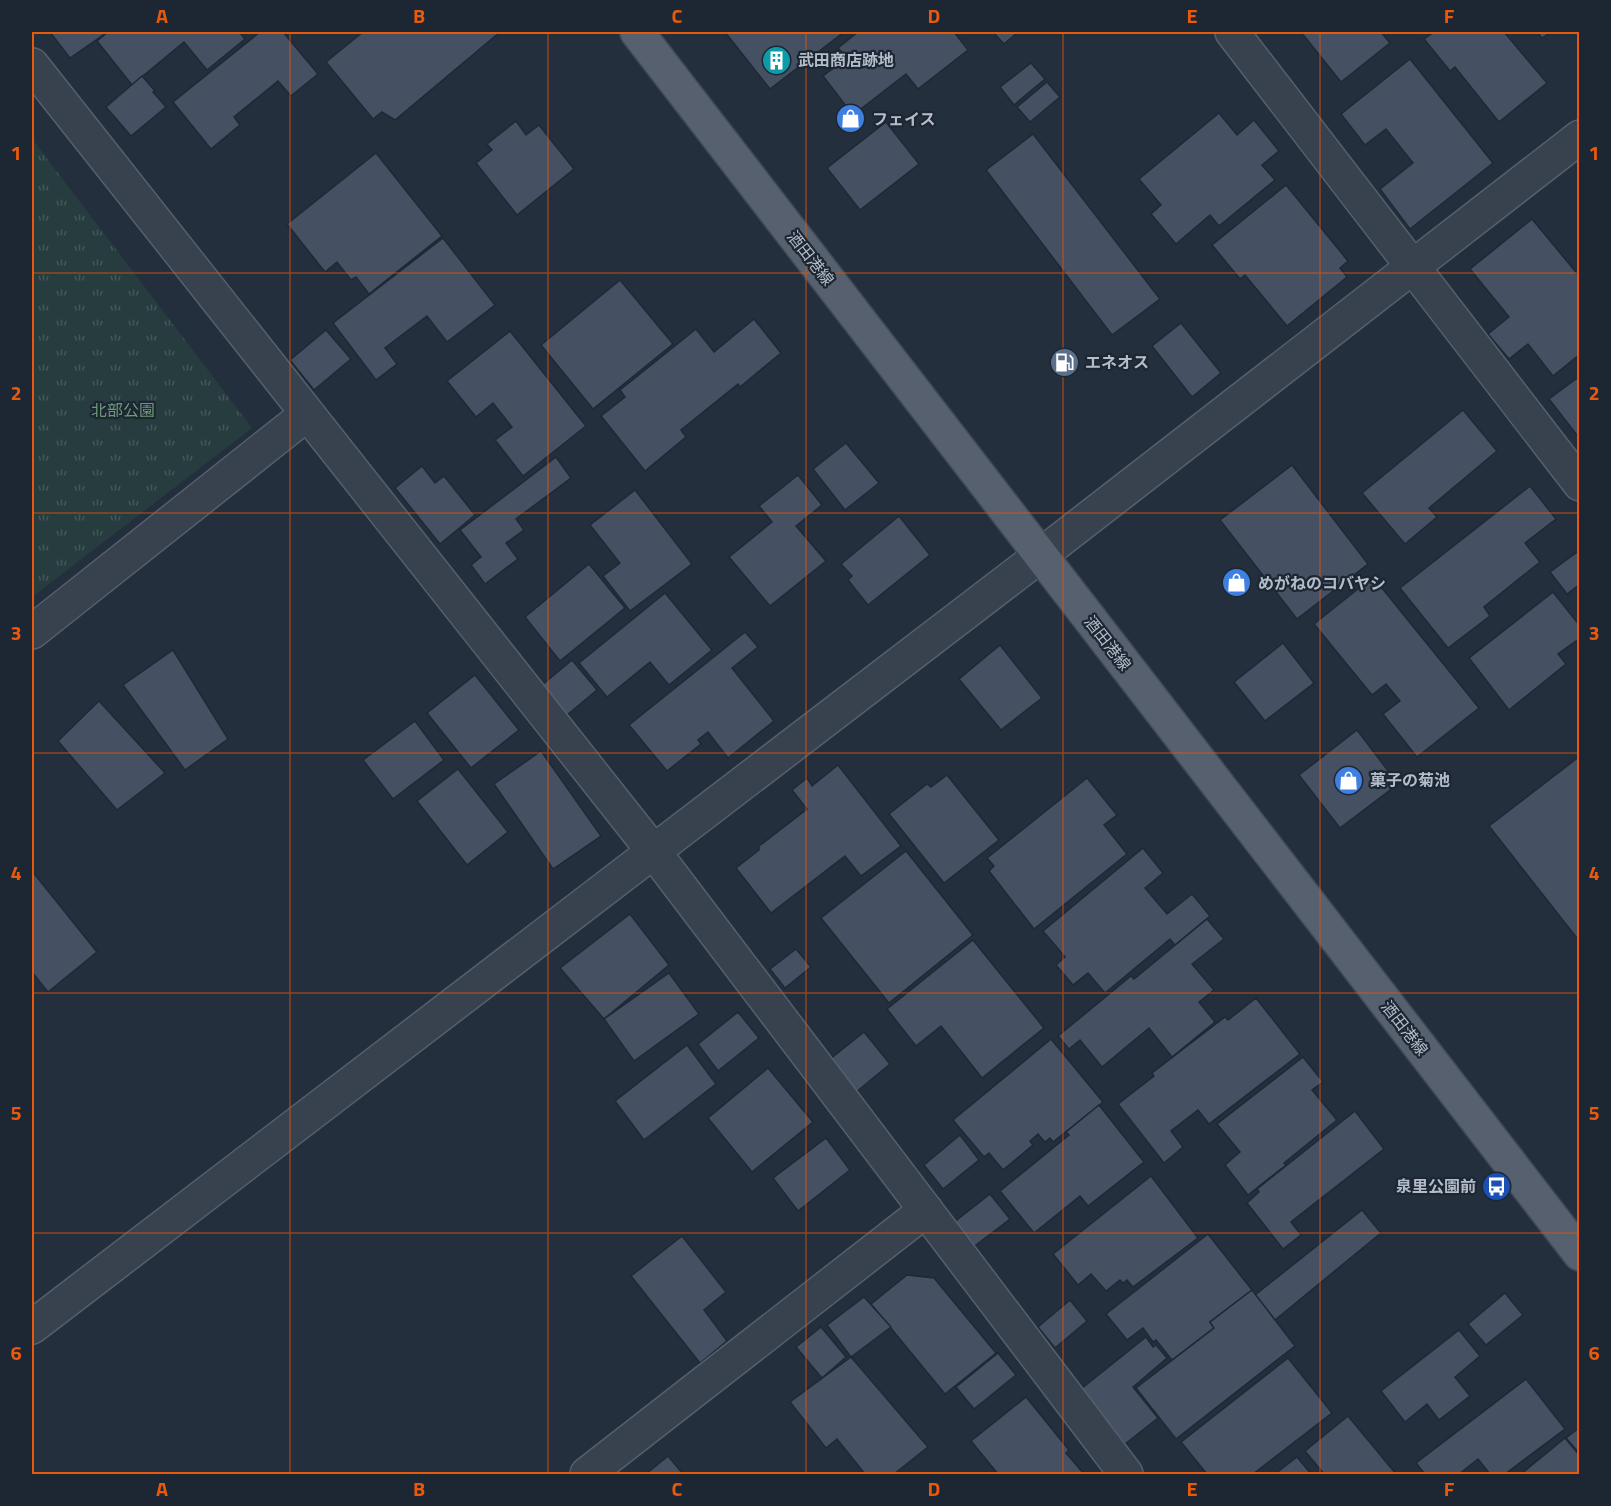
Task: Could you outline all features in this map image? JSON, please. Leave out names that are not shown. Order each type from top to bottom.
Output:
[{"type":"main road","name":"酒田港線","points":[[637,32],[1580,1254]]},
{"type":"street","points":[[1232,32],[1580,484]]},
{"type":"street","points":[[32,65],[654,852],[1126,1474]]},
{"type":"street","points":[[32,1327],[1041,555],[1580,137]]},
{"type":"street","points":[[32,632],[307,414]]},
{"type":"street","points":[[586,1474],[926,1210]]},
{"type":"green space","name":"北部公園","points":[[32,139],[252,428],[32,597]]},
{"type":"building","points":[[50,32],[105,32],[106,33],[70,58]]},
{"type":"building","points":[[108,32],[242,32],[240,33],[245,39],[207,70],[184,42],[132,85],[97,41]]},
{"type":"building","points":[[260,32],[283,32],[318,74],[291,96],[278,81],[234,117],[240,125],[211,149],[173,102]]},
{"type":"building","points":[[363,32],[500,32],[395,120],[382,112],[373,119],[326,62]]},
{"type":"building","name":"武田商店跡地","points":[[725,32],[844,32],[770,89]]},
{"type":"building","points":[[858,32],[954,32],[968,50],[918,89],[906,74],[853,115],[823,76],[847,58],[838,48]]},
{"type":"building","points":[[993,32],[1018,32],[1004,44]]},
{"type":"building","points":[[1301,32],[1381,32],[1390,43],[1341,82]]},
{"type":"building","points":[[1434,32],[1504,32],[1547,83],[1499,122],[1455,67],[1450,71],[1424,39]]},
{"type":"building","points":[[1537,32],[1551,32],[1542,38]]},
{"type":"building","points":[[1410,59],[1493,163],[1410,229],[1380,189],[1413,163],[1386,129],[1365,145],[1341,114]]},
{"type":"building","points":[[1031,63],[1045,79],[1014,105],[1000,87]]},
{"type":"building","points":[[142,76],[166,107],[131,136],[106,107]]},
{"type":"building","points":[[1047,82],[1060,97],[1030,122],[1017,107]]},
{"type":"building","points":[[1219,113],[1237,135],[1254,120],[1279,151],[1262,165],[1275,180],[1219,226],[1210,215],[1176,244],[1151,214],[1161,205],[1139,179]]},
{"type":"building","points":[[516,121],[526,135],[539,125],[574,169],[517,215],[476,163],[492,150],[487,144]]},
{"type":"building","points":[[886,122],[919,164],[860,210],[827,168]]},
{"type":"building","points":[[1033,134],[1160,299],[1112,335],[986,170]]},
{"type":"building","points":[[376,153],[442,236],[369,294],[356,277],[351,280],[337,262],[325,272],[287,224]]},
{"type":"building","points":[[1286,185],[1348,261],[1340,268],[1347,277],[1287,326],[1245,275],[1240,279],[1212,245]]},
{"type":"building","points":[[1532,219],[1580,277],[1580,354],[1553,376],[1528,344],[1509,359],[1488,334],[1509,317],[1470,269]]},
{"type":"building","points":[[443,238],[495,305],[447,342],[427,316],[385,348],[397,364],[376,380],[333,323]]},
{"type":"building","points":[[620,280],[673,344],[593,409],[541,345]]},
{"type":"building","points":[[754,319],[781,353],[740,387],[738,384],[681,430],[686,437],[645,471],[601,416],[625,397],[620,390],[696,329],[714,352]]},
{"type":"building","points":[[1181,323],[1221,373],[1192,397],[1152,346]]},
{"type":"building","points":[[326,330],[351,359],[314,390],[290,360]]},
{"type":"building","points":[[510,331],[586,426],[523,476],[495,440],[512,427],[493,403],[476,417],[447,381]]},
{"type":"building","points":[[1580,376],[1580,439],[1549,399]]},
{"type":"building","points":[[1463,410],[1497,451],[1429,508],[1437,517],[1405,544],[1362,493]]},
{"type":"building","points":[[846,443],[879,483],[845,510],[813,469]]},
{"type":"building","points":[[556,457],[571,478],[516,519],[524,530],[506,543],[518,559],[485,584],[471,565],[481,557],[460,530]]},
{"type":"building","points":[[1292,465],[1368,564],[1297,619],[1220,520]]},
{"type":"building","points":[[422,466],[435,483],[444,476],[475,515],[440,544],[395,488]]},
{"type":"building","points":[[798,475],[822,505],[796,526],[826,561],[770,606],[729,557],[772,522],[759,506]]},
{"type":"building","points":[[1530,486],[1556,519],[1525,543],[1540,562],[1484,607],[1490,616],[1448,648],[1400,588]]},
{"type":"building","points":[[635,490],[692,564],[630,611],[603,576],[620,563],[590,525]]},
{"type":"building","points":[[899,516],[930,555],[868,605],[848,580],[852,576],[841,564]]},
{"type":"building","points":[[1580,550],[1580,584],[1567,594],[1550,572]]},
{"type":"building","points":[[589,564],[625,608],[560,661],[525,617]]},
{"type":"building","points":[[1373,577],[1479,708],[1417,757],[1383,714],[1400,701],[1386,684],[1372,695],[1314,624]]},
{"type":"building","points":[[1553,592],[1580,626],[1580,638],[1558,654],[1566,664],[1509,710],[1469,658]]},
{"type":"building","points":[[665,593],[712,650],[669,685],[650,662],[607,697],[579,663]]},
{"type":"building","points":[[745,632],[758,647],[732,668],[774,721],[728,758],[708,732],[698,740],[701,744],[667,771],[629,725]]},
{"type":"building","points":[[1283,643],[1314,683],[1265,721],[1234,682]]},
{"type":"building","points":[[1000,645],[1042,698],[1001,730],[959,679]]},
{"type":"building","points":[[173,650],[228,739],[185,770],[123,685]]},
{"type":"building","points":[[572,660],[597,690],[567,715],[542,685]]},
{"type":"building","points":[[475,675],[519,730],[471,768],[427,713]]},
{"type":"building","points":[[99,701],[165,773],[117,810],[58,741]]},
{"type":"building","points":[[415,721],[444,760],[393,799],[363,760]]},
{"type":"building","name":"菓子の菊池","points":[[1357,730],[1398,784],[1340,828],[1299,775]]},
{"type":"building","points":[[541,751],[601,836],[553,869],[494,784]]},
{"type":"building","points":[[1580,756],[1580,942],[1489,826]]},
{"type":"building","points":[[838,765],[901,846],[861,876],[845,856],[771,913],[736,868],[759,850],[759,846],[807,809],[792,790],[807,778],[812,786]]},
{"type":"building","points":[[458,769],[508,832],[467,865],[417,801]]},
{"type":"building","points":[[947,775],[999,840],[944,883],[889,814],[927,784],[931,787]]},
{"type":"building","points":[[1087,778],[1117,815],[1104,825],[1127,854],[1034,929],[989,871],[994,866],[987,858]]},
{"type":"building","points":[[1143,848],[1163,873],[1145,888],[1167,914],[1192,894],[1210,916],[1175,945],[1170,939],[1105,993],[1088,973],[1073,985],[1056,965],[1065,957],[1043,931]]},
{"type":"building","points":[[906,851],[973,935],[889,1003],[821,918]]},
{"type":"building","points":[[32,871],[97,952],[48,992],[32,972]]},
{"type":"building","points":[[630,914],[669,965],[604,1019],[560,968]]},
{"type":"building","points":[[1207,919],[1224,939],[1192,964],[1214,990],[1199,1002],[1215,1022],[1172,1057],[1149,1028],[1102,1067],[1080,1040],[1069,1049],[1058,1036],[1131,976],[1134,979]]},
{"type":"building","points":[[973,940],[1044,1028],[982,1078],[941,1026],[916,1046],[887,1009]]},
{"type":"building","points":[[796,949],[811,967],[785,988],[770,969]]},
{"type":"building","points":[[669,973],[699,1014],[634,1061],[604,1019]]},
{"type":"building","points":[[1256,998],[1300,1054],[1209,1124],[1198,1110],[1171,1131],[1183,1147],[1164,1163],[1118,1104],[1154,1076],[1152,1073],[1225,1017],[1228,1020]]},
{"type":"building","points":[[738,1012],[759,1038],[718,1071],[698,1044]]},
{"type":"building","points":[[864,1032],[890,1064],[855,1093],[829,1060]]},
{"type":"building","points":[[1051,1039],[1103,1102],[1053,1142],[1050,1138],[1045,1142],[1038,1134],[1030,1141],[1033,1145],[1003,1170],[989,1153],[984,1157],[953,1120]]},
{"type":"building","points":[[687,1045],[716,1084],[644,1140],[615,1101]]},
{"type":"building","points":[[1303,1057],[1323,1082],[1312,1090],[1337,1120],[1248,1195],[1225,1165],[1240,1152],[1217,1124]]},
{"type":"building","points":[[768,1068],[813,1122],[752,1172],[708,1118]]},
{"type":"building","points":[[1099,1105],[1144,1162],[1088,1206],[1080,1196],[1034,1233],[1000,1191],[1069,1135],[1066,1132]]},
{"type":"building","points":[[1355,1111],[1384,1149],[1291,1222],[1301,1235],[1283,1249],[1247,1203],[1259,1192],[1257,1189]]},
{"type":"building","points":[[960,1135],[979,1160],[943,1189],[924,1165]]},
{"type":"building","points":[[826,1138],[850,1170],[798,1211],[773,1178]]},
{"type":"building","points":[[1151,1176],[1198,1238],[1133,1287],[1127,1280],[1123,1283],[1120,1280],[1106,1291],[1091,1274],[1078,1285],[1053,1254]]},
{"type":"building","points":[[990,1194],[1010,1219],[972,1248],[953,1223]]},
{"type":"building","points":[[1362,1210],[1381,1233],[1275,1320],[1255,1295]]},
{"type":"building","points":[[1208,1234],[1252,1290],[1210,1322],[1214,1328],[1172,1360],[1156,1340],[1153,1342],[1143,1328],[1127,1340],[1106,1314]]},
{"type":"building","points":[[682,1236],[726,1292],[704,1310],[727,1341],[700,1363],[631,1276]]},
{"type":"building","points":[[907,1275],[934,1278],[996,1353],[945,1394],[871,1304]]},
{"type":"building","points":[[1252,1290],[1295,1346],[1176,1439],[1136,1388],[1214,1328],[1210,1322]]},
{"type":"building","points":[[1505,1293],[1523,1315],[1486,1345],[1468,1324]]},
{"type":"building","points":[[864,1297],[891,1327],[851,1357],[827,1325]]},
{"type":"building","points":[[1070,1300],[1087,1321],[1055,1348],[1038,1327]]},
{"type":"building","points":[[821,1327],[846,1357],[822,1378],[796,1347]]},
{"type":"building","points":[[1459,1330],[1480,1356],[1455,1377],[1470,1396],[1439,1420],[1427,1404],[1405,1422],[1381,1391]]},
{"type":"building","points":[[1146,1337],[1153,1347],[1156,1345],[1167,1358],[1133,1387],[1158,1418],[1125,1444],[1081,1389]]},
{"type":"building","points":[[998,1353],[1016,1375],[974,1409],[956,1387]]},
{"type":"building","points":[[851,1357],[928,1447],[894,1474],[865,1474],[837,1439],[826,1448],[790,1402]]},
{"type":"building","points":[[1288,1358],[1332,1413],[1253,1474],[1207,1474],[1181,1442]]},
{"type":"building","points":[[1526,1379],[1565,1429],[1505,1474],[1490,1474],[1478,1459],[1459,1474],[1425,1474],[1416,1463]]},
{"type":"building","points":[[1026,1397],[1069,1450],[1066,1453],[1084,1474],[998,1474],[971,1441]]},
{"type":"building","points":[[1348,1416],[1396,1474],[1324,1474],[1305,1451]]},
{"type":"building","points":[[1580,1427],[1580,1454],[1566,1438]]},
{"type":"building","points":[[1565,1438],[1580,1456],[1580,1474],[1521,1474]]},
{"type":"building","points":[[668,1456],[683,1474],[646,1474]]},
{"type":"building","points":[[1297,1457],[1311,1474],[1275,1474]]},
{"type":"place","name":"武田商店跡地","points":[[777,60]]},
{"type":"place","name":"フェイス","points":[[851,119]]},
{"type":"place","name":"エネオス","points":[[1064,362]]},
{"type":"place","name":"めがねのコバヤシ","points":[[1237,583]]},
{"type":"place","name":"菓子の菊池","points":[[1349,780]]},
{"type":"place","name":"泉里公園前","points":[[1497,1186]]}]
